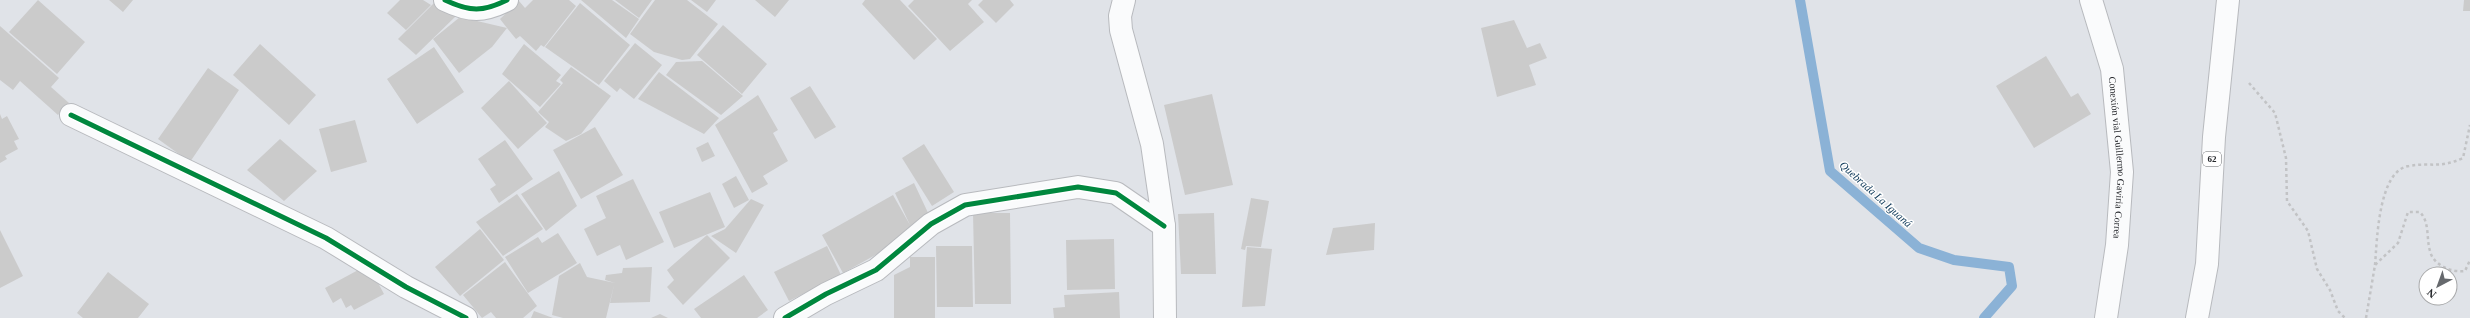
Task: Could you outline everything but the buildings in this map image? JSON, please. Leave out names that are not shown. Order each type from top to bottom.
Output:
[{"type":"main road","points":[[445,0],[471,9],[489,8],[507,0]]},
{"type":"main road","points":[[1124,0],[1120,16],[1121,30],[1152,144],[1164,226],[1165,318]]},
{"type":"main road","name":"Conexión vial Guillermo Gaviria Correa","points":[[2091,0],[2112,69],[2122,172],[2117,246],[2106,318]]},
{"type":"main road","name":"62","points":[[2197,318],[2207,264],[2214,137],[2228,0]]},
{"type":"main road","points":[[71,114],[326,238],[406,286],[466,318]]},
{"type":"main road","points":[[785,318],[826,294],[876,270],[931,224],[965,205],[1078,187],[1116,193],[1164,226]]},
{"type":"path","points":[[2222,52],[2275,112],[2286,158],[2287,201],[2308,231],[2317,269],[2342,317],[2345,318]]},
{"type":"path","points":[[2366,318],[2375,265],[2381,210],[2388,182],[2407,166],[2447,165],[2463,158],[2470,125]]},
{"type":"path","points":[[2375,265],[2398,243],[2408,212],[2420,212],[2425,217],[2432,256],[2444,268],[2458,272],[2465,271],[2470,260]]},
{"type":"waterway","name":"Quebrada La Iguaná","points":[[1800,0],[1830,171],[1919,248],[1954,260],[2009,267],[2012,286],[1984,318]]},
{"type":"cycle path","points":[[445,0],[462,7],[476,9],[491,7],[507,0]]},
{"type":"cycle path","points":[[71,115],[326,238],[406,287],[466,318]]},
{"type":"cycle path","points":[[785,318],[826,294],[876,270],[931,224],[965,205],[1078,187],[1116,193],[1164,226]]}]
